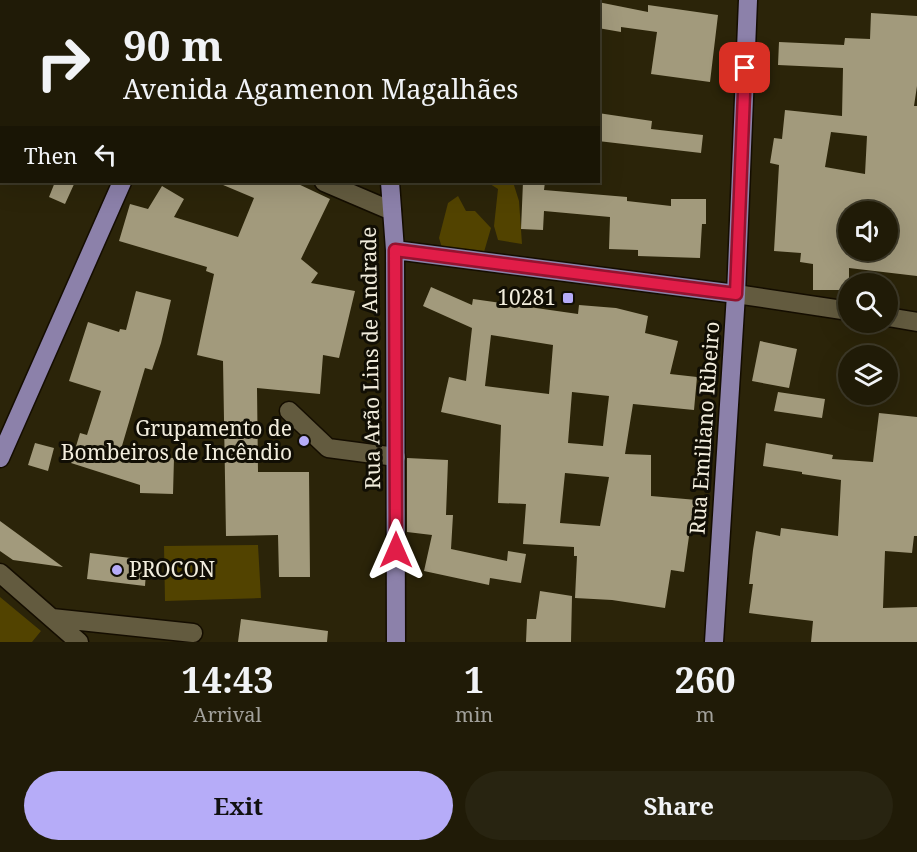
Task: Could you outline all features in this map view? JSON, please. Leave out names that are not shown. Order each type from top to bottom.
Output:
[{"type":"main road","name":"Rua Emiliano Ribeiro","points":[[714,642],[736,294],[748,0]]},
{"type":"main road","points":[[0,458],[122,183]]},
{"type":"main road","name":"Rua Arão Lins de Andrade","points":[[390,183],[395,250],[396,642]]},
{"type":"main road","points":[[395,250],[736,294]]},
{"type":"street","points":[[326,183],[392,211]]},
{"type":"street","points":[[736,294],[838,310]]},
{"type":"street","points":[[898,319],[917,322]]},
{"type":"street","points":[[289,411],[328,448],[396,457]]},
{"type":"street","points":[[0,573],[64,633],[193,633]]},
{"type":"shaded area","points":[[489,183],[513,183],[519,201],[522,244],[498,240],[494,226],[498,189]]},
{"type":"shaded area","points":[[458,196],[466,211],[475,211],[491,228],[484,252],[471,255],[443,251],[439,238],[448,203]]},
{"type":"shaded area","points":[[258,545],[261,598],[165,601],[164,546]]},
{"type":"shaded area","points":[[0,597],[41,631],[32,642],[0,642]]},
{"type":"building","points":[[600,2],[648,12],[648,5],[718,15],[710,82],[651,74],[657,32],[621,27],[621,32],[600,28]]},
{"type":"building","points":[[871,13],[917,16],[917,86],[914,106],[917,106],[917,276],[849,268],[849,273],[838,273],[838,290],[813,290],[813,264],[800,262],[801,253],[774,251],[779,165],[770,163],[774,138],[782,139],[785,110],[842,116],[843,68],[778,65],[779,42],[844,45],[845,38],[870,39]],"holes":[[[831,132],[867,136],[865,174],[825,167]]]},
{"type":"building","points":[[600,113],[652,121],[651,129],[703,135],[701,153],[600,141]]},
{"type":"building","points":[[55,183],[75,183],[65,204],[49,197]]},
{"type":"building","points":[[218,183],[296,183],[330,199],[301,259],[318,273],[311,283],[355,291],[339,358],[323,355],[320,394],[257,388],[258,472],[309,472],[310,577],[279,577],[278,535],[226,536],[223,361],[197,355],[214,274],[206,271],[207,267],[119,241],[130,204],[148,209],[162,186],[184,199],[174,217],[238,237],[254,198]]},
{"type":"building","points":[[523,183],[545,183],[544,190],[627,197],[627,201],[671,206],[671,199],[706,199],[706,224],[702,224],[700,258],[638,256],[638,250],[609,249],[610,217],[544,211],[543,230],[521,229]]},
{"type":"building","points":[[431,287],[472,305],[473,299],[578,314],[579,305],[616,308],[648,316],[645,333],[678,341],[670,374],[697,377],[694,410],[633,404],[625,454],[651,455],[651,496],[697,500],[695,523],[691,522],[684,572],[671,570],[665,608],[612,600],[575,598],[577,556],[574,556],[574,547],[523,544],[526,504],[498,503],[501,425],[441,412],[449,377],[466,381],[472,328],[423,306]],"holes":[[[491,335],[553,345],[549,394],[485,386]],[[572,392],[609,396],[603,446],[568,443]],[[565,473],[609,477],[600,526],[560,523]]]},
{"type":"building","points":[[136,291],[171,300],[152,370],[145,368],[119,456],[174,458],[173,494],[140,493],[140,485],[71,463],[80,433],[87,435],[101,391],[69,381],[88,322],[119,332],[120,329],[126,330]]},
{"type":"building","points":[[760,341],[797,349],[789,388],[752,381]]},
{"type":"building","points":[[778,392],[825,399],[822,418],[774,411]]},
{"type":"building","points":[[879,413],[917,417],[917,536],[914,536],[912,553],[885,551],[883,608],[917,607],[917,642],[811,642],[813,621],[749,613],[753,584],[749,584],[756,531],[780,536],[781,528],[838,536],[841,480],[763,466],[766,443],[833,455],[832,459],[873,462]]},
{"type":"building","points":[[35,443],[54,448],[48,471],[28,465]]},
{"type":"building","points":[[407,458],[448,460],[446,515],[453,515],[451,549],[507,561],[508,551],[526,554],[521,583],[490,578],[489,585],[424,571],[432,535],[407,532]]},
{"type":"building","points":[[0,521],[63,567],[13,560],[0,551]]},
{"type":"building","name":"PROCON","points":[[90,553],[147,560],[145,586],[87,579]]},
{"type":"building","points":[[540,591],[572,596],[571,642],[526,642],[527,619],[536,619]]},
{"type":"building","points":[[241,619],[328,631],[327,642],[238,642]]},
{"type":"place","name":"10281","points":[[568,298]]},
{"type":"place","name":"Grupamento de Bombeiros de Incêndio","points":[[304,441]]},
{"type":"place","name":"PROCON","points":[[117,570]]},
{"type":"route","points":[[396,550],[395,250],[736,294],[745,68]]}]
